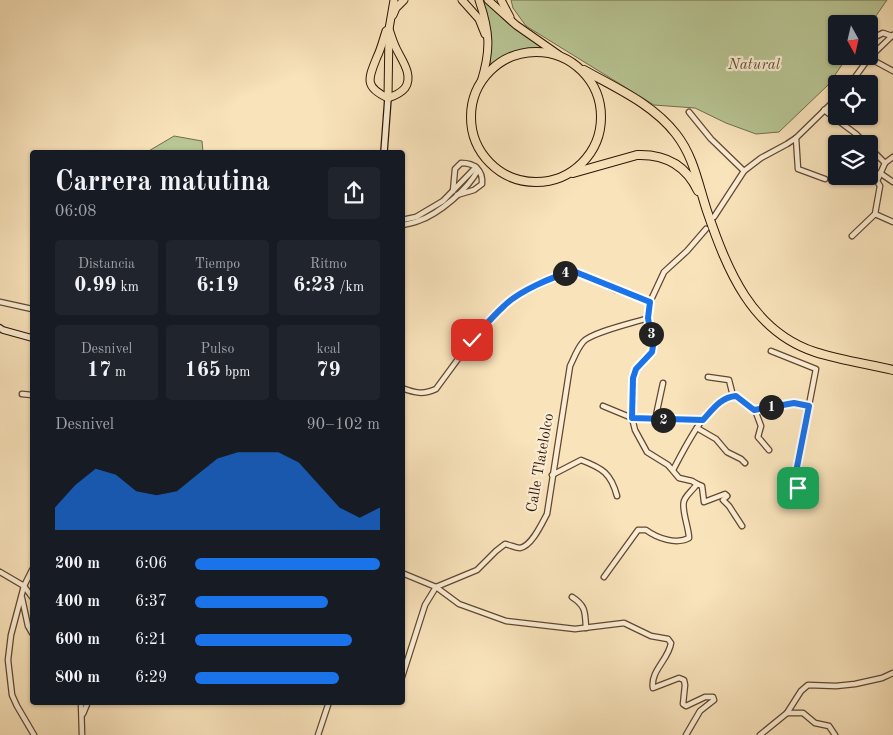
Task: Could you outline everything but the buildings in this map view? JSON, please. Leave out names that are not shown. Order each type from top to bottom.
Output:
[{"type":"highway","points":[[706,209],[690,176],[682,168],[666,158],[648,154],[637,154],[550,181],[525,181],[508,176],[492,165],[482,154],[475,140],[471,121],[476,90],[487,74],[499,63],[514,56],[531,52],[542,52],[559,55],[658,114],[676,133],[688,151],[724,259],[735,280],[754,308],[772,329],[789,340],[815,352],[893,370]]},
{"type":"highway","points":[[566,175],[582,164],[596,140],[600,122],[599,101],[584,70]]},
{"type":"main road","points":[[384,150],[390,25],[394,0]]},
{"type":"main road","points":[[390,25],[396,49],[406,68],[408,77],[406,87],[400,93],[388,98],[377,93],[369,82],[370,70],[396,8],[404,0]]},
{"type":"main road","points":[[462,0],[479,19],[489,42]]},
{"type":"main road","points":[[479,0],[487,23],[489,42],[487,63],[481,82]]},
{"type":"main road","points":[[488,0],[516,25],[559,55]]},
{"type":"main road","points":[[501,0],[505,10],[516,25]]},
{"type":"main road","points":[[0,328],[30,337]]},
{"type":"street","points":[[878,35],[882,33],[892,36],[878,49]]},
{"type":"street","points":[[878,63],[893,71]]},
{"type":"street","points":[[714,217],[744,171],[796,138],[828,106]]},
{"type":"street","points":[[824,110],[857,135]]},
{"type":"street","points":[[689,112],[711,139],[744,171]]},
{"type":"street","points":[[796,138],[798,169],[826,179]]},
{"type":"street","points":[[878,156],[885,163]]},
{"type":"street","points":[[852,236],[875,214],[880,186],[877,181],[885,163],[893,157]]},
{"type":"street","points":[[405,219],[416,217],[455,193],[474,190],[482,184],[482,178],[471,163],[461,163],[455,169],[455,193]]},
{"type":"street","points":[[405,224],[418,221],[432,214],[477,169]]},
{"type":"street","points":[[880,173],[893,182]]},
{"type":"street","points":[[875,214],[893,222]]},
{"type":"street","points":[[706,229],[688,251],[664,272],[650,302],[648,318],[653,346],[652,352],[636,369],[633,378],[632,418],[635,430],[647,452],[668,465],[679,478],[702,486],[704,502],[725,494],[727,496],[723,500],[742,526]]},
{"type":"street","points":[[405,389],[417,394],[427,393],[436,389],[472,340],[504,306],[515,297],[560,275],[573,271],[616,290],[650,302]]},
{"type":"street","points":[[0,302],[30,309]]},
{"type":"street","name":"Calle Tlatelolco","points":[[436,587],[477,570],[505,544],[519,548],[525,546],[538,532],[547,514],[570,366],[577,349],[584,340],[595,335],[648,318]]},
{"type":"street","points":[[771,351],[816,369],[796,472],[798,492],[804,495]]},
{"type":"street","points":[[708,377],[729,380],[733,396]]},
{"type":"street","points":[[655,420],[663,383]]},
{"type":"street","points":[[22,394],[30,395]]},
{"type":"street","points":[[673,470],[703,420],[722,400],[733,396],[736,396],[754,410],[761,426],[758,437],[769,450]]},
{"type":"street","points":[[754,410],[794,403],[809,406]]},
{"type":"street","points":[[603,406],[632,418],[703,420]]},
{"type":"street","points":[[697,428],[716,439],[727,452],[745,463]]},
{"type":"street","points":[[552,475],[581,460],[600,468],[613,485],[617,496]]},
{"type":"street","points":[[604,577],[638,530],[646,530],[653,535],[682,542],[689,538],[683,508],[684,501],[697,484]]},
{"type":"street","points":[[0,572],[24,586],[30,594]]},
{"type":"street","points":[[30,574],[24,586],[11,635],[8,660],[12,696],[34,735]]},
{"type":"street","points":[[405,574],[436,587],[459,604],[506,621],[575,629],[624,623],[651,636],[668,639],[671,642],[670,649],[654,676],[653,688],[679,678],[684,680],[686,686],[683,704],[686,706],[705,698],[713,697],[714,700],[700,711],[686,735]]},
{"type":"street","points":[[405,668],[425,605],[436,587]]},
{"type":"street","points":[[21,597],[30,630]]},
{"type":"street","points":[[572,597],[580,602],[584,609],[586,628]]},
{"type":"street","points":[[760,735],[787,713],[801,691],[808,685],[836,686],[855,684],[882,678],[893,673]]},
{"type":"street","points":[[82,705],[82,735]]},
{"type":"street","points":[[83,714],[87,705]]},
{"type":"street","points":[[318,735],[328,705]]},
{"type":"street","points":[[787,713],[803,714],[815,723],[829,726],[835,735]]},
{"type":"green space","points":[[483,0],[511,26],[546,49],[517,54],[490,68],[491,35]]},
{"type":"green space","name":"Natural","points":[[511,0],[887,0],[877,15],[828,15],[828,65],[842,65],[835,75],[828,75],[828,85],[779,132],[756,134],[726,123],[695,108],[654,105],[526,26],[513,8]]},
{"type":"green space","points":[[174,136],[202,141],[203,150],[150,150]]},
{"type":"route","points":[[472,340],[515,297],[560,275],[573,271],[616,290],[650,302],[648,318],[653,346],[652,352],[636,369],[633,378],[632,418],[703,420],[722,400],[733,396],[736,396],[754,410],[794,403],[809,406],[796,472],[798,488]]}]
